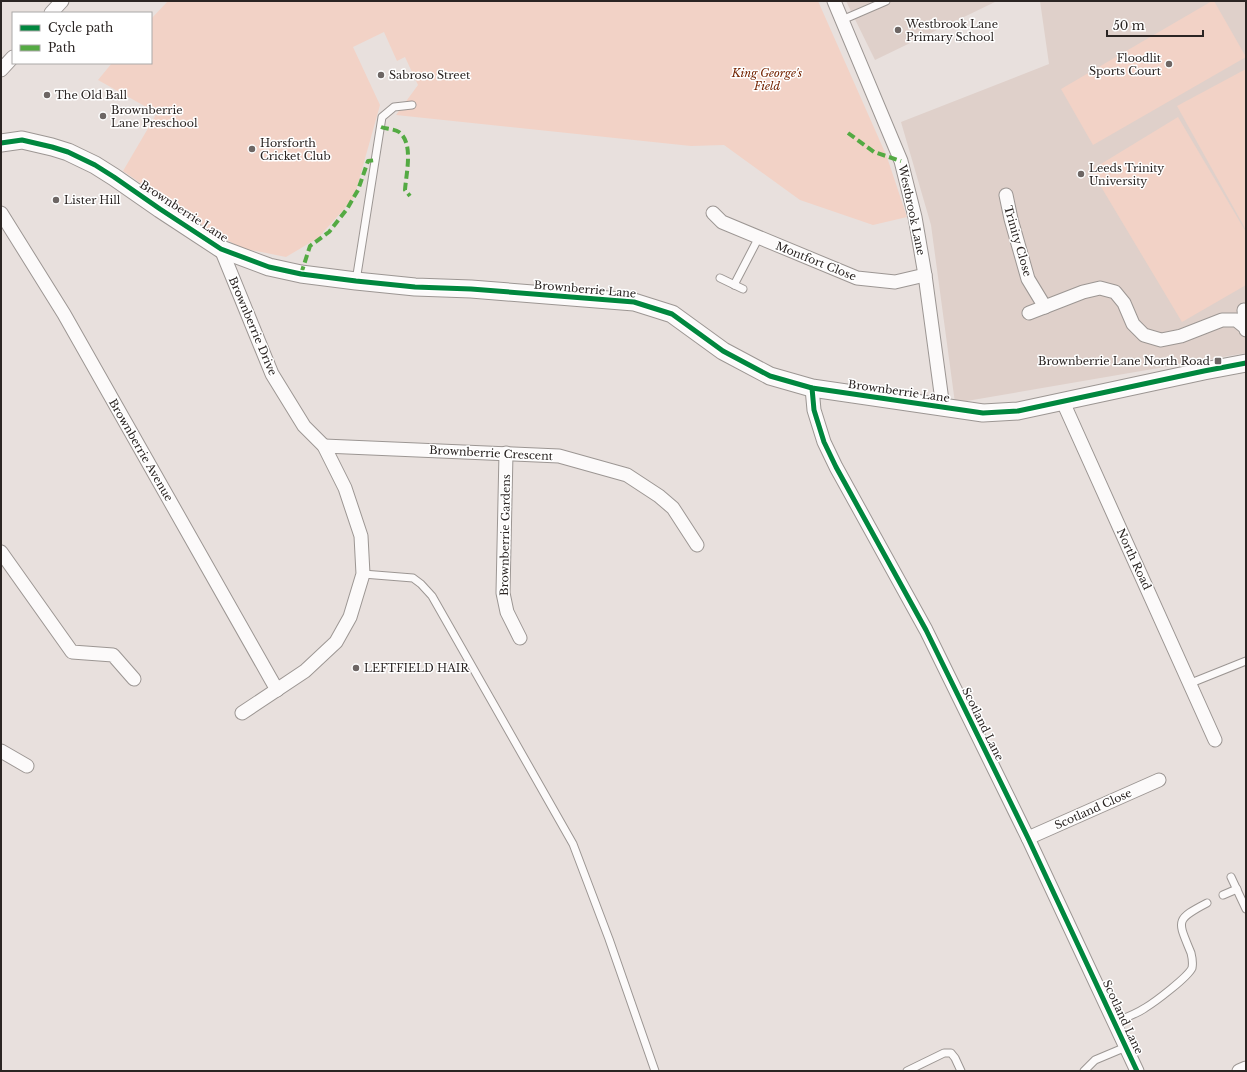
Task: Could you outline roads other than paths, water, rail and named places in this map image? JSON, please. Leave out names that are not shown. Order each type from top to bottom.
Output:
[{"type":"street","points":[[52,12],[62,1]]},
{"type":"street","name":"Westbrook Lane","points":[[834,1],[901,161],[915,217],[925,275],[943,408]]},
{"type":"street","points":[[1,70],[12,58]]},
{"type":"street","name":"Brownberrie Lane","points":[[1,143],[22,140],[68,152],[95,165],[114,177],[221,249],[269,267],[302,274],[356,281],[634,302],[672,314],[723,351],[770,376],[812,388],[983,413],[1018,411],[1204,370],[1246,363]]},
{"type":"street","name":"Trinity Close","points":[[1006,195],[1010,219],[1028,279],[1045,307]]},
{"type":"street","name":"Brownberrie Avenue","points":[[1,213],[68,321],[277,690]]},
{"type":"street","name":"Montfort Close","points":[[713,213],[722,222],[857,278],[895,282],[925,275]]},
{"type":"street","name":"Brownberrie Drive","points":[[221,249],[272,374],[304,426],[324,446],[345,488],[361,536],[363,574],[350,617],[336,642],[305,671],[242,713]]},
{"type":"street","points":[[1029,313],[1083,292],[1100,288],[1115,292],[1124,303],[1133,324],[1144,335],[1161,340],[1181,336],[1222,320],[1236,320],[1246,329]]},
{"type":"street","points":[[1244,310],[1246,329]]},
{"type":"street","name":"Scotland Lane","points":[[812,388],[814,410],[824,442],[836,467],[926,630],[1028,838],[1137,1071]]},
{"type":"street","name":"North Road","points":[[1063,402],[1216,740]]},
{"type":"street","name":"Brownberrie Crescent","points":[[324,446],[559,456],[627,475],[659,496],[673,508],[697,545]]},
{"type":"street","name":"Brownberrie Gardens","points":[[506,453],[503,593],[507,612],[520,638]]},
{"type":"street","points":[[1,552],[72,652],[113,655],[134,679]]},
{"type":"street","points":[[1,751],[27,766]]},
{"type":"street","name":"Scotland Close","points":[[1028,838],[1159,780]]},
{"type":"lane","points":[[842,20],[886,1]]},
{"type":"lane","points":[[356,281],[382,117],[394,107],[412,105]]},
{"type":"lane","points":[[734,285],[758,237]]},
{"type":"lane","points":[[720,278],[742,289]]},
{"type":"lane","points":[[363,574],[413,578],[432,596],[572,844],[609,939],[655,1071]]},
{"type":"lane","points":[[1191,683],[1246,661]]},
{"type":"lane","points":[[1231,877],[1246,909]]},
{"type":"lane","points":[[1223,895],[1237,889]]},
{"type":"lane","points":[[1114,1022],[1145,1008],[1187,975],[1192,967],[1192,957],[1182,932],[1181,923],[1185,917],[1207,903]]},
{"type":"lane","points":[[1084,1071],[1095,1060],[1126,1047]]},
{"type":"lane","points":[[907,1071],[944,1053],[951,1053],[961,1071]]},
{"type":"place","name":"Westbrook Lane Primary School","points":[[898,30]]},
{"type":"place","name":"Floodlit Sports Court","points":[[1169,64]]},
{"type":"place","name":"Sabroso Street","points":[[381,75]]},
{"type":"place","name":"The Old Ball","points":[[47,95]]},
{"type":"place","name":"Brownberrie Lane Preschool","points":[[103,116]]},
{"type":"place","name":"Horsforth Cricket Club","points":[[252,149]]},
{"type":"place","name":"Leeds Trinity University","points":[[1081,174]]},
{"type":"place","name":"Lister Hill","points":[[56,200]]},
{"type":"place","name":"Brownberrie Lane North Road","points":[[1218,361]]},
{"type":"place","name":"LEFTFIELD HAIR","points":[[356,668]]},
{"type":"park label","name":"King George's Field","points":[[767,79]]}]
